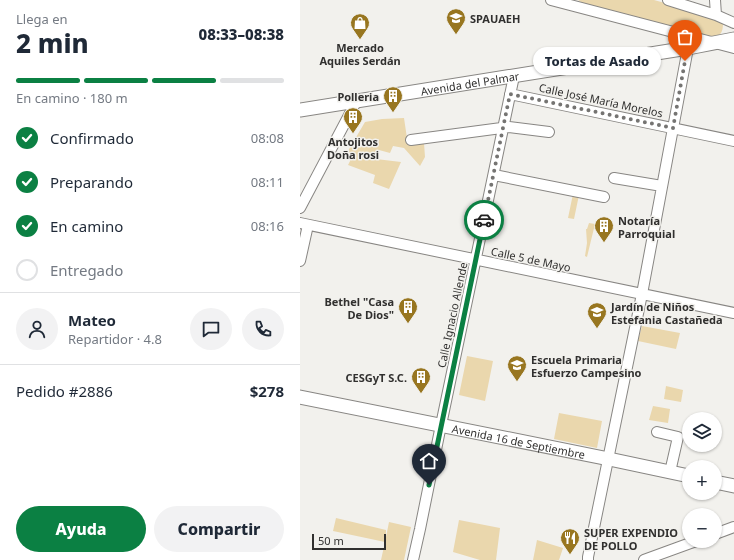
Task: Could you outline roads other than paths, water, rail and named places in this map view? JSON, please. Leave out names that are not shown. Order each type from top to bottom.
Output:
[{"type":"main road","name":"Avenida del Palmar","points":[[300,110],[688,48],[734,39]]},
{"type":"main road","name":"Avenida 16 de Septiembre","points":[[300,398],[441,425],[682,475]]},
{"type":"main road","points":[[722,483],[734,486]]},
{"type":"street","points":[[552,0],[734,48]]},
{"type":"street","points":[[572,0],[579,8]]},
{"type":"street","points":[[668,0],[716,15],[734,23]]},
{"type":"street","points":[[715,0],[716,15]]},
{"type":"street","points":[[587,559],[642,294],[688,48]]},
{"type":"street","name":"Calle Ignacio Allende","points":[[413,560],[514,76]]},
{"type":"street","name":"Calle José María Morelos","points":[[510,94],[734,140]]},
{"type":"street","points":[[300,208],[357,100]]},
{"type":"street","points":[[411,140],[503,127],[549,132]]},
{"type":"street","points":[[494,175],[604,197]]},
{"type":"street","points":[[614,178],[662,186]]},
{"type":"street","points":[[300,261],[304,224]]},
{"type":"street","name":"Calle 5 de Mayo","points":[[304,224],[734,313]]},
{"type":"street","points":[[657,432],[678,436],[670,472]]},
{"type":"street","points":[[722,531],[734,527]]},
{"type":"street","points":[[644,560],[682,546]]},
{"type":"place","name":"SPAUAEH","points":[[456,35]]},
{"type":"place","name":"Mercado Aquiles Serdán","points":[[360,40]]},
{"type":"place","name":"Tortas de Asado","points":[[685,61]]},
{"type":"place","name":"Polleria","points":[[393,113]]},
{"type":"place","name":"Antojitos Doña rosi","points":[[353,134]]},
{"type":"place","name":"Notaría Parroquial","points":[[604,243]]},
{"type":"place","name":"Bethel \"Casa De Dios\"","points":[[408,324]]},
{"type":"place","name":"Jardín de Niños Estefania Castañeda","points":[[597,329]]},
{"type":"place","name":"Escuela Primaria Esfuerzo Campesino","points":[[517,382]]},
{"type":"place","name":"CESGyT S.C.","points":[[421,394]]},
{"type":"place","name":"SUPER EXPENDIO DE POLLO","points":[[570,555]]}]
